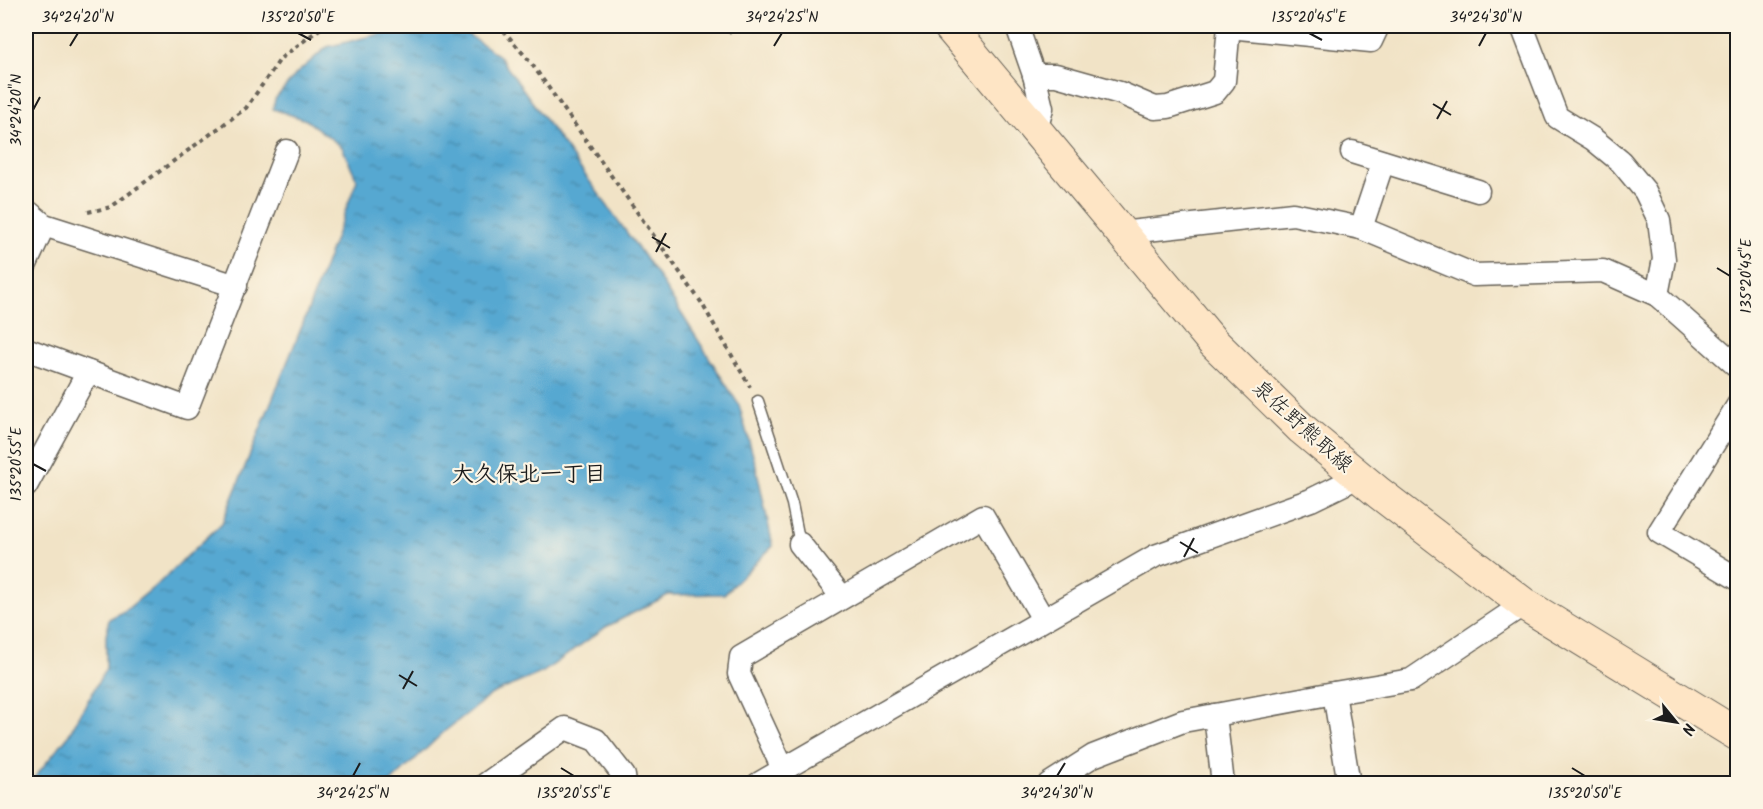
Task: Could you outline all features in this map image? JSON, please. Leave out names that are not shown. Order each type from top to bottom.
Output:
[{"type":"main road","name":"泉佐野熊取線","points":[[950,26],[1212,341],[1302,429],[1358,477],[1524,604],[1737,735]]},
{"type":"street","points":[[1017,26],[1034,75],[1041,108],[1036,130]]},
{"type":"street","points":[[1034,75],[1056,75],[1120,93],[1155,108],[1215,92],[1224,81],[1229,26],[1371,41],[1378,26]]},
{"type":"street","points":[[1522,26],[1557,117],[1593,139],[1621,162],[1645,191],[1659,220],[1664,259],[1657,295]]},
{"type":"street","points":[[26,349],[187,408],[287,151]]},
{"type":"street","points":[[1352,152],[1478,191]]},
{"type":"street","points":[[1361,228],[1383,162]]},
{"type":"street","points":[[26,210],[44,225],[236,286]]},
{"type":"street","points":[[1120,233],[1293,214],[1361,228],[1474,275],[1603,271],[1657,295],[1737,367]]},
{"type":"street","points":[[26,264],[44,225]]},
{"type":"street","points":[[26,486],[88,372]]},
{"type":"street","points":[[1737,405],[1659,532],[1737,579]]},
{"type":"street","points":[[758,783],[1155,556],[1311,500],[1358,477]]},
{"type":"street","points":[[783,769],[739,674],[741,657],[842,597],[983,516],[1043,619]]},
{"type":"street","points":[[800,544],[842,597]]},
{"type":"street","points":[[1049,783],[1093,756],[1183,722],[1411,680],[1524,604]]},
{"type":"street","points":[[1334,693],[1349,783]]},
{"type":"street","points":[[1215,715],[1224,783]]},
{"type":"street","points":[[486,783],[565,728],[596,740],[624,777],[625,783]]},
{"type":"lane","points":[[758,401],[792,504],[800,544]]},
{"type":"path","points":[[44,225],[66,216],[111,207],[246,108],[281,58],[321,28],[331,26]]},
{"type":"path","points":[[495,26],[503,30],[531,63],[694,292],[758,401]]},
{"type":"water","points":[[436,26],[466,33],[499,56],[656,273],[739,405],[756,466],[773,546],[724,594],[668,595],[606,627],[543,672],[492,694],[445,731],[390,783],[30,783],[68,736],[106,668],[106,636],[109,619],[126,610],[160,582],[222,523],[302,326],[357,180],[342,147],[306,120],[273,109],[275,99],[297,73],[327,47],[387,32]]},
{"type":"district","name":"大久保北一丁目","points":[[529,473]]}]
